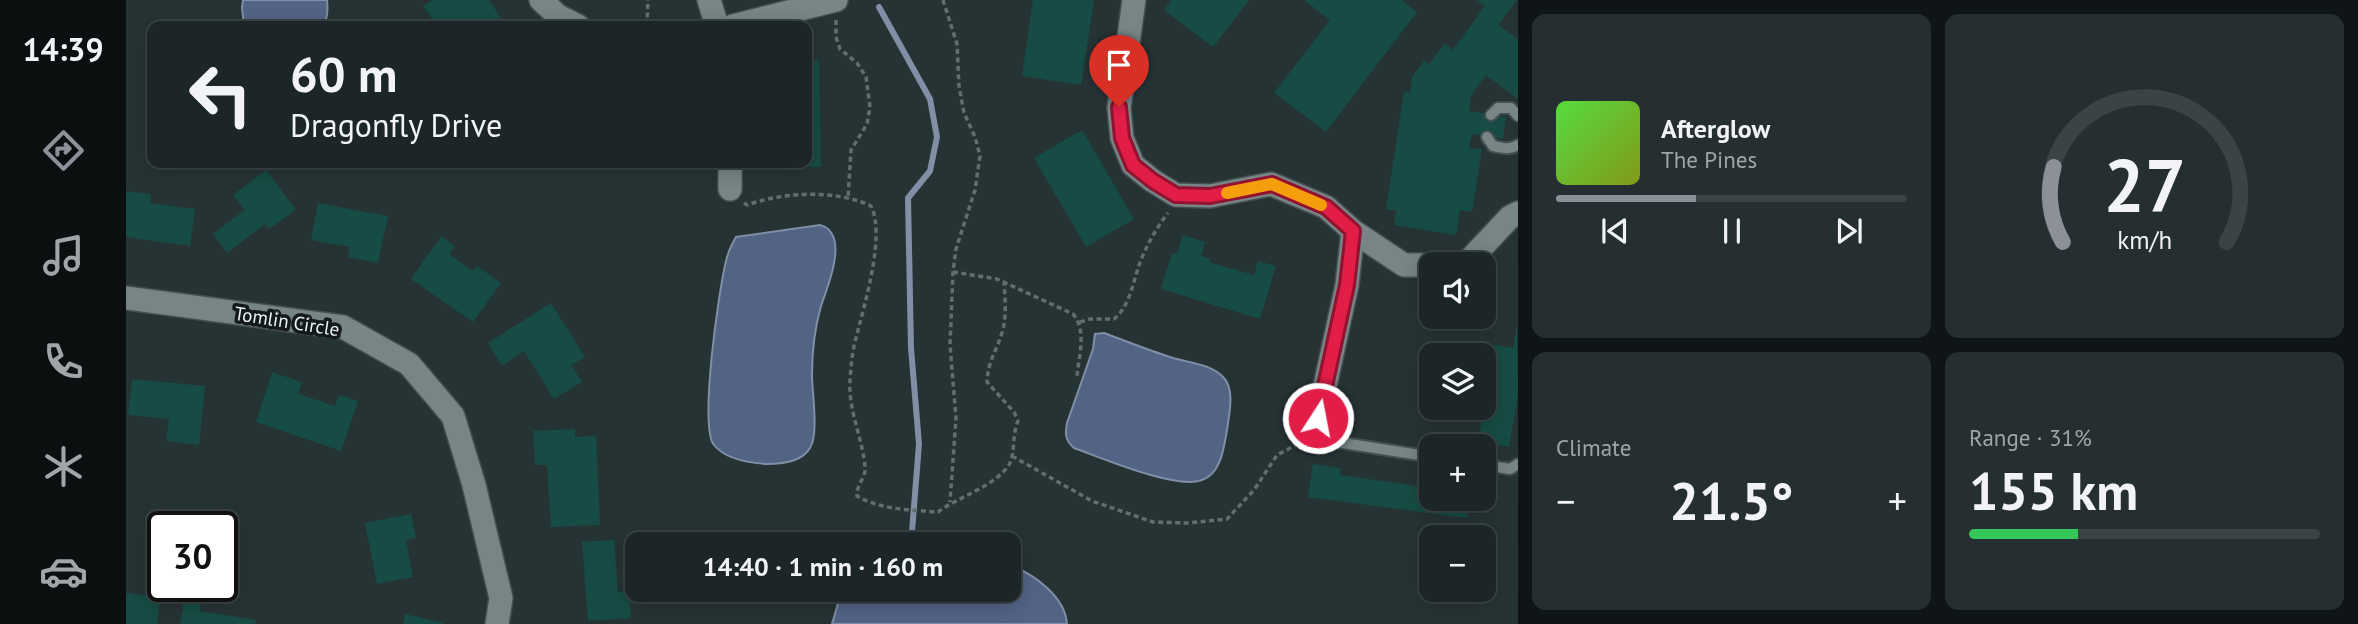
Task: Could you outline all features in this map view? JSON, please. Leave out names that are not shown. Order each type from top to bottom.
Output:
[{"type":"street","points":[[541,0],[558,16],[568,21]]},
{"type":"street","points":[[709,0],[715,21]]},
{"type":"street","points":[[1134,0],[1119,107],[1122,138],[1133,165],[1176,195],[1210,196],[1272,184],[1326,207],[1353,231],[1404,265],[1419,265]]},
{"type":"street","points":[[760,21],[835,7]]},
{"type":"street","points":[[730,168],[730,189]]},
{"type":"street","points":[[1477,252],[1510,217],[1518,213]]},
{"type":"street","points":[[1323,425],[1347,285],[1353,231]]},
{"type":"street","name":"Tomlin Circle","points":[[126,298],[344,327],[409,364],[453,416],[474,485],[501,598],[497,624]]},
{"type":"lane","points":[[1491,114],[1499,108],[1511,108],[1518,116]]},
{"type":"lane","points":[[1487,137],[1493,146],[1514,148],[1518,145]]},
{"type":"lane","points":[[1323,425],[1337,442],[1419,455]]},
{"type":"lane","points":[[1496,467],[1510,469],[1518,464]]},
{"type":"path","points":[[647,21],[648,0]]},
{"type":"path","points":[[943,0],[957,44],[959,86],[964,113],[981,156],[975,190],[956,248],[953,272],[950,345],[956,418],[950,503]]},
{"type":"path","points":[[835,7],[835,37],[840,49],[857,63],[866,77],[870,107],[867,124],[850,150],[848,198]]},
{"type":"path","points":[[730,189],[747,205],[769,197],[799,194],[848,198],[871,206],[876,215],[870,279],[855,338],[849,386],[866,469],[856,488],[857,496],[866,501],[896,508],[938,512],[997,478],[1009,466],[1013,434],[1018,421],[1014,412],[987,382],[992,352],[1002,335],[1004,282]]},
{"type":"path","points":[[1080,322],[1090,319],[1114,319],[1120,314],[1127,304],[1147,245],[1172,207],[1176,195]]},
{"type":"path","points":[[953,272],[1004,282],[1073,314],[1080,322],[1081,334],[1077,376]]},
{"type":"path","points":[[1012,456],[1092,501],[1153,522],[1187,523],[1227,519],[1254,490],[1277,455],[1323,425]]},
{"type":"water","points":[[243,0],[327,0],[325,21],[243,21]]},
{"type":"water","points":[[820,225],[828,229],[833,237],[835,256],[814,340],[813,442],[802,456],[785,463],[746,462],[719,450],[710,433],[709,386],[715,327],[729,251],[736,237]]},
{"type":"water","points":[[1104,333],[1170,357],[1206,366],[1224,378],[1230,396],[1227,430],[1220,459],[1214,472],[1208,477],[1190,482],[1157,477],[1074,448],[1069,442],[1066,434],[1067,423],[1093,349],[1095,334]]},
{"type":"water","points":[[1021,571],[1054,595],[1065,614],[1067,624],[832,624],[839,602],[1021,602]]},
{"type":"building","points":[[432,0],[489,0],[503,21],[434,21],[423,6]]},
{"type":"building","points":[[1033,0],[1094,0],[1081,85],[1022,76]]},
{"type":"building","points":[[1172,0],[1249,0],[1213,47],[1164,10]]},
{"type":"building","points":[[1304,0],[1401,0],[1417,12],[1326,132],[1274,93],[1330,20]]},
{"type":"building","points":[[1477,0],[1517,0],[1498,25],[1518,39],[1518,99],[1486,75],[1471,95],[1469,111],[1506,117],[1503,139],[1472,134],[1469,148],[1482,149],[1472,212],[1460,210],[1456,235],[1394,225],[1396,211],[1386,209],[1404,92],[1410,93],[1412,77],[1424,61],[1429,64],[1445,43],[1453,50],[1485,6]]},
{"type":"building","points":[[812,60],[819,60],[821,167],[812,167]]},
{"type":"building","points":[[1082,130],[1134,219],[1086,247],[1034,158]]},
{"type":"building","points":[[266,170],[296,210],[269,229],[265,224],[227,253],[213,234],[245,210],[233,195]]},
{"type":"building","points":[[126,191],[151,194],[150,203],[195,209],[190,246],[126,237]]},
{"type":"building","points":[[318,203],[388,216],[378,263],[348,257],[350,247],[311,240]]},
{"type":"building","points":[[1183,235],[1205,242],[1201,256],[1210,259],[1209,262],[1254,275],[1258,261],[1276,266],[1260,319],[1161,289],[1172,253],[1177,254]]},
{"type":"building","points":[[441,236],[455,246],[449,254],[473,271],[477,266],[501,283],[473,322],[411,279]]},
{"type":"building","points":[[551,303],[585,357],[571,365],[582,382],[554,399],[524,351],[502,366],[488,343]]},
{"type":"building","points":[[1517,324],[1518,394],[1509,447],[1496,445],[1496,434],[1479,434],[1482,420],[1496,420],[1496,345],[1513,348]]},
{"type":"building","points":[[272,372],[302,382],[298,394],[335,406],[339,395],[358,401],[341,451],[256,422]]},
{"type":"building","points":[[132,379],[205,386],[199,445],[166,441],[169,419],[128,415]]},
{"type":"building","points":[[575,429],[575,437],[596,436],[600,525],[551,527],[547,465],[535,465],[533,431]]},
{"type":"building","points":[[1313,464],[1341,468],[1340,475],[1419,486],[1419,511],[1468,511],[1467,518],[1308,497]]},
{"type":"building","points":[[411,514],[416,538],[406,540],[413,577],[377,584],[365,523]]},
{"type":"building","points":[[614,540],[618,592],[625,591],[625,602],[630,602],[631,618],[588,621],[582,542]]},
{"type":"building","points":[[126,593],[147,595],[147,602],[159,602],[157,624],[126,624]]},
{"type":"building","points":[[184,602],[201,604],[200,611],[256,620],[255,624],[180,624]]},
{"type":"building","points":[[405,614],[443,623],[403,624]]},
{"type":"waterway","points":[[879,7],[930,99],[937,137],[930,171],[908,198],[911,348],[919,444],[912,532]]},
{"type":"slow traffic","points":[[1227,193],[1272,184],[1321,205]]},
{"type":"route","points":[[1119,107],[1122,138],[1133,165],[1176,195],[1210,196],[1272,184],[1326,207],[1353,231],[1347,285],[1318,418]]}]
